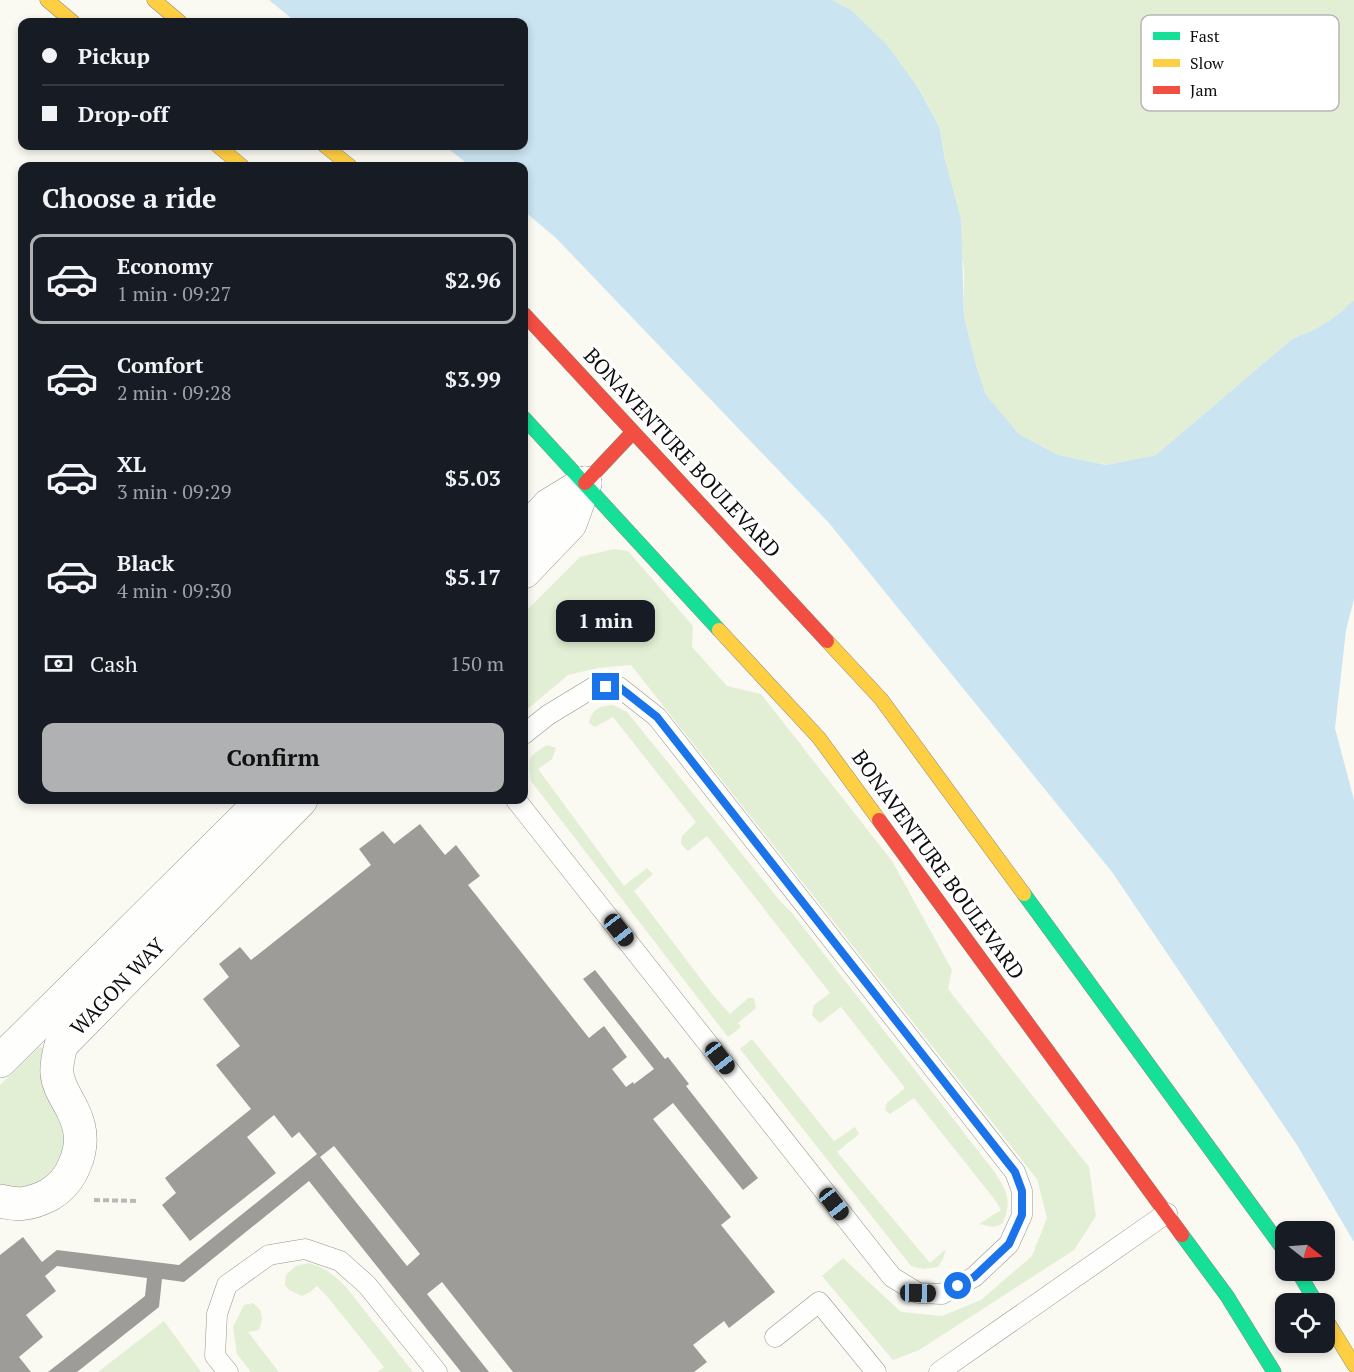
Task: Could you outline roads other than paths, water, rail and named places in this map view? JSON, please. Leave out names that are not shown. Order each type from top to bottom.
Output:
[{"type":"main road","points":[[47,0],[68,18]]},
{"type":"main road","points":[[154,0],[175,18]]},
{"type":"main road","points":[[223,150],[237,162]]},
{"type":"main road","points":[[330,150],[345,162]]},
{"type":"main road","name":"BONAVENTURE BOULEVARD","points":[[528,318],[880,699],[1275,1237]]},
{"type":"main road","name":"BONAVENTURE BOULEVARD","points":[[528,422],[819,738],[1227,1296],[1274,1372]]},
{"type":"main road","points":[[585,483],[633,432]]},
{"type":"main road","points":[[1335,1334],[1354,1365]]},
{"type":"street","points":[[528,528],[549,505],[585,483]]},
{"type":"street","points":[[528,568],[570,524],[585,483]]},
{"type":"street","name":"WAGON WAY","points":[[0,1061],[259,804]]},
{"type":"street","name":"WAGON WAY","points":[[0,1202],[34,1203],[54,1192],[70,1176],[80,1152],[80,1131],[62,1092],[57,1072],[61,1045],[298,804]]},
{"type":"lane","points":[[519,804],[892,1277],[918,1293],[942,1294],[974,1277],[1009,1244],[1022,1215],[1022,1191],[1015,1172],[657,717],[619,687],[594,687],[548,715],[528,731]]},
{"type":"lane","points":[[939,1372],[1167,1213]]},
{"type":"lane","points":[[228,1372],[215,1356],[217,1314],[227,1285],[269,1255],[305,1249],[340,1261],[368,1285],[436,1372]]},
{"type":"lane","points":[[775,1337],[819,1302],[876,1372]]},
{"type":"water","points":[[269,0],[832,0],[851,10],[887,45],[921,92],[940,129],[945,160],[961,219],[964,316],[986,395],[1019,434],[1058,455],[1106,465],[1156,455],[1292,339],[1325,323],[1354,300],[1354,599],[1346,630],[1335,728],[1354,800],[1354,1242],[1297,1145],[1112,872],[829,523],[556,238],[528,214],[528,162],[465,162],[450,150],[528,150],[528,18],[291,18]]}]
